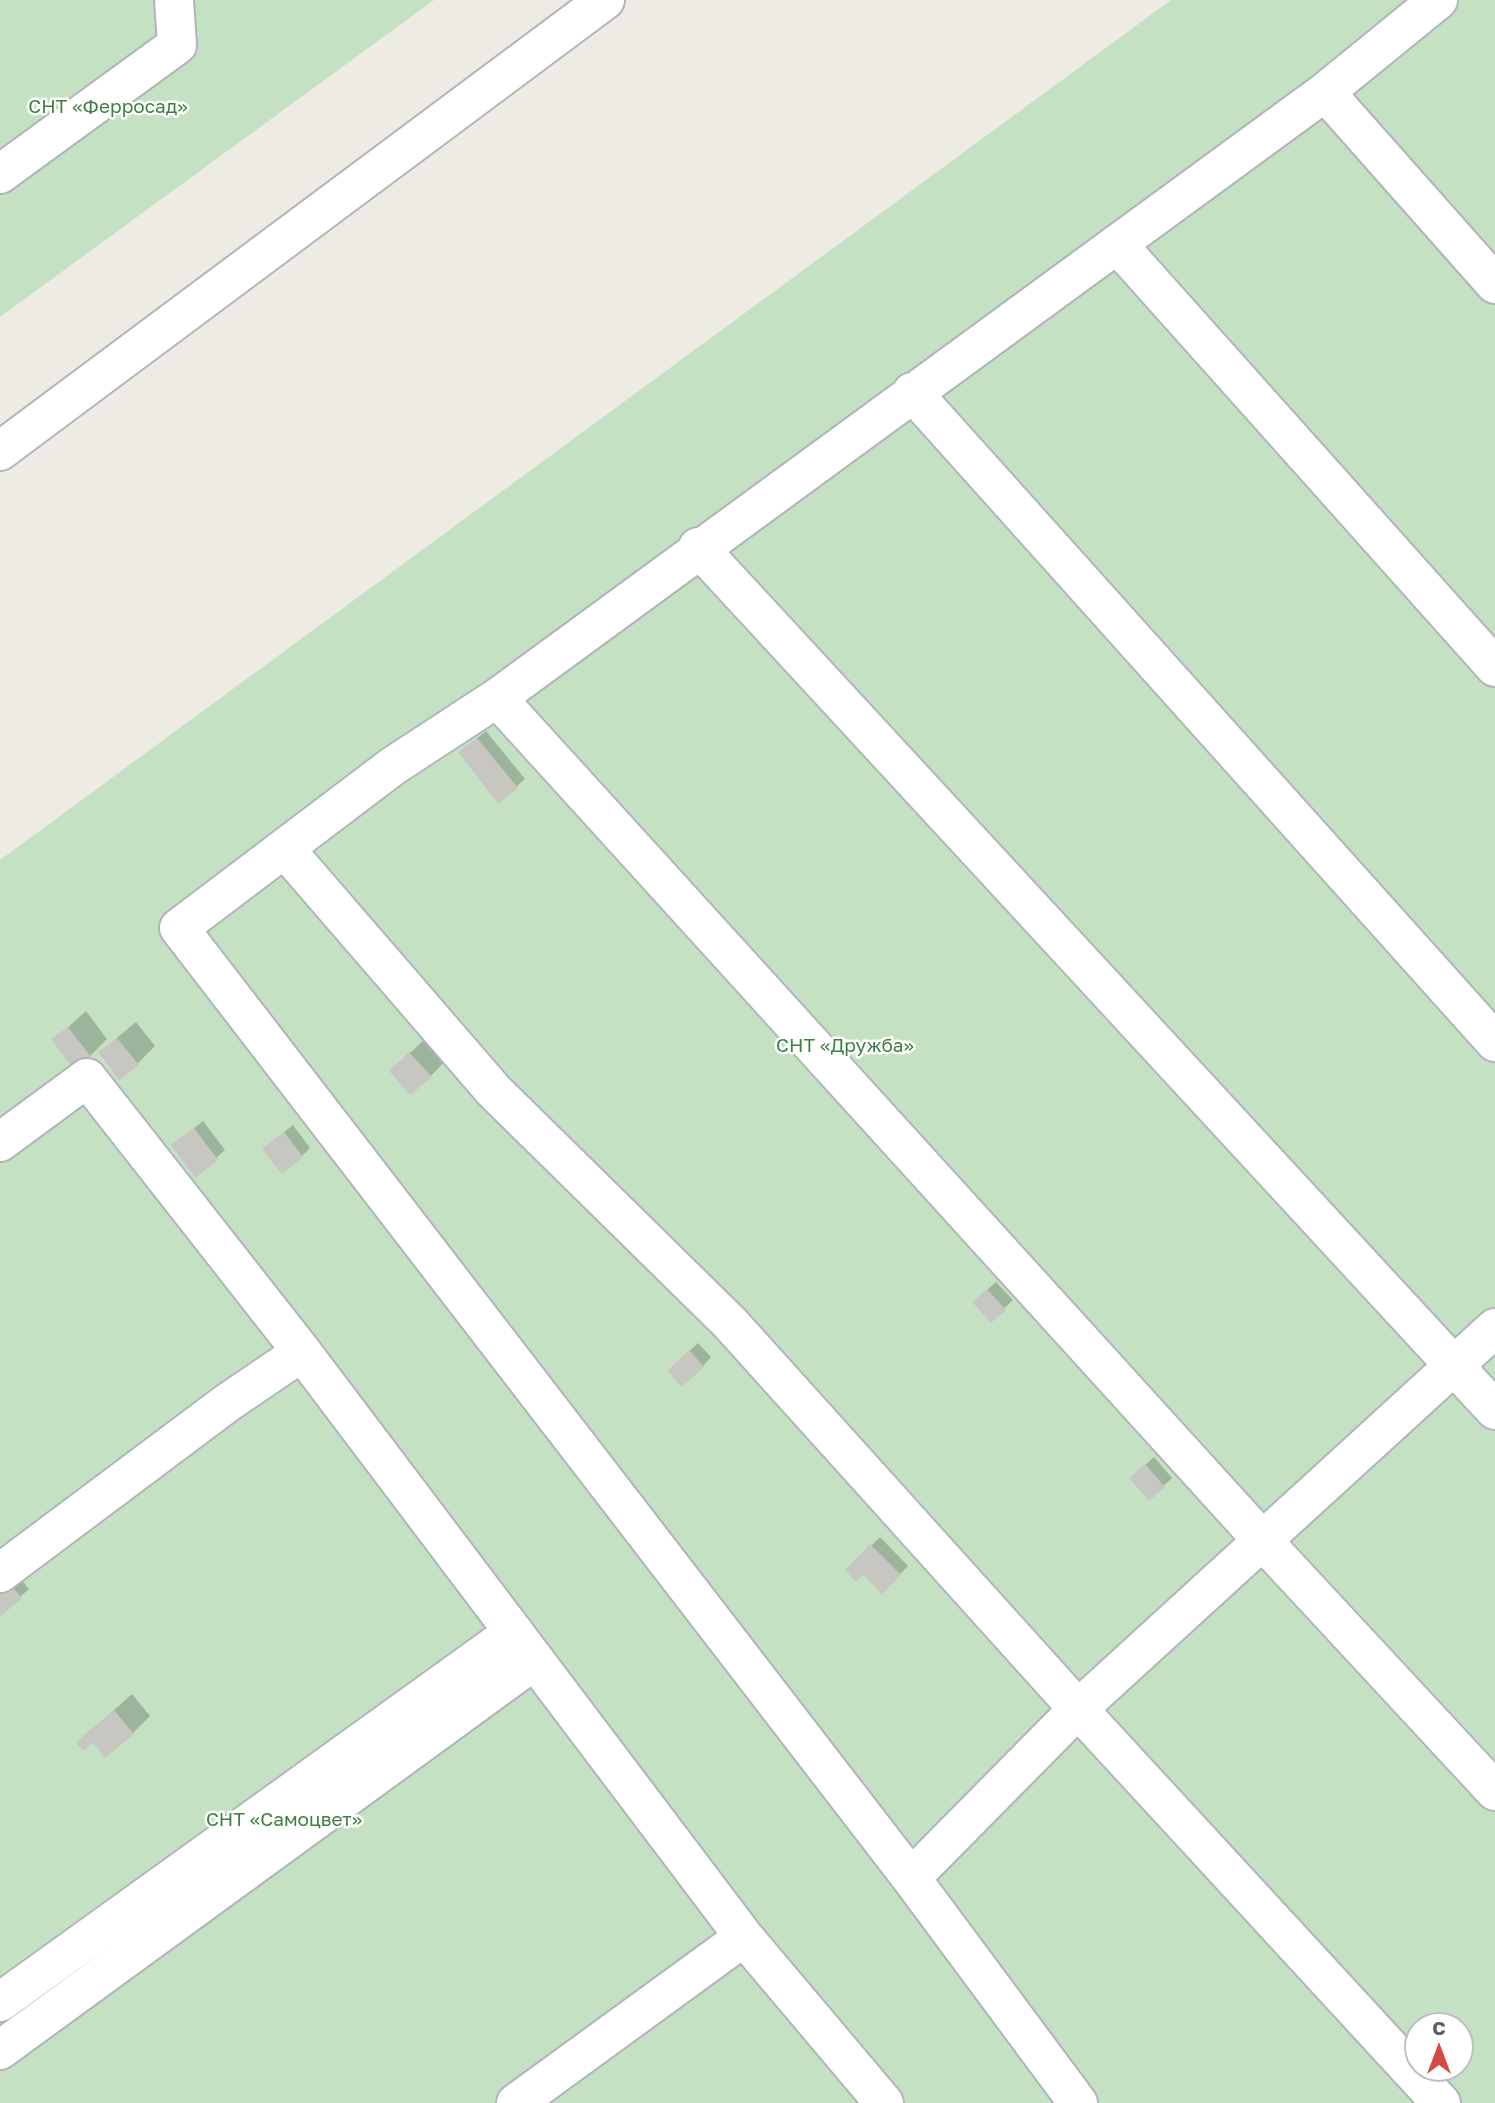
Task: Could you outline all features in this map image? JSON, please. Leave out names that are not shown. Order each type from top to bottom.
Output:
[{"type":"lane","points":[[0,174],[177,45],[174,0]]},
{"type":"lane","points":[[1077,2103],[911,1878],[178,928],[393,766],[497,698],[698,547],[1325,92],[1438,0]]},
{"type":"lane","points":[[0,451],[588,5]]},
{"type":"lane","points":[[1325,92],[1495,284]]},
{"type":"lane","points":[[1117,244],[1495,667]]},
{"type":"lane","points":[[912,392],[1495,1042]]},
{"type":"lane","points":[[698,547],[1495,1410]]},
{"type":"lane","points":[[497,698],[1263,1541],[1495,1791]]},
{"type":"lane","points":[[285,849],[494,1091],[730,1323],[1078,1709],[1441,2103]]},
{"type":"lane","points":[[0,1142],[87,1078],[302,1352],[744,1937],[884,2103]]},
{"type":"lane","points":[[911,1878],[1078,1709],[1495,1328]]},
{"type":"lane","points":[[0,1573],[227,1403],[302,1352]]},
{"type":"lane","points":[[0,2003],[524,1646]]},
{"type":"lane","points":[[0,2050],[524,1646]]},
{"type":"lane","points":[[516,2103],[744,1937]]},
{"type":"green space","name":"СНТ «Ферросад»","points":[[0,0],[434,0],[0,317]]},
{"type":"green space","name":"СНТ «Дружба»","points":[[1171,0],[1495,0],[1495,2103],[0,2103],[0,860]]},
{"type":"building","points":[[477,738],[518,788],[498,804],[458,752]]},
{"type":"building","points":[[68,1027],[91,1057],[74,1070],[51,1039]]},
{"type":"building","points":[[117,1038],[139,1065],[119,1080],[98,1052]]},
{"type":"building","points":[[409,1052],[432,1077],[410,1095],[389,1071]]},
{"type":"building","points":[[194,1128],[218,1160],[195,1178],[171,1145]]},
{"type":"building","points":[[284,1132],[303,1157],[282,1174],[262,1149]]},
{"type":"building","points":[[987,1289],[1006,1310],[991,1323],[972,1302]]},
{"type":"building","points":[[689,1350],[704,1367],[682,1387],[667,1371]]},
{"type":"building","points":[[1145,1464],[1165,1487],[1149,1501],[1129,1478]]},
{"type":"building","points":[[870,1544],[901,1575],[882,1594],[863,1575],[856,1582],[845,1570]]},
{"type":"building","points":[[0,1573],[22,1598],[0,1617]]},
{"type":"building","points":[[114,1710],[134,1734],[105,1758],[93,1743],[83,1751],[76,1742]]},
{"type":"park label","name":"СНТ «Самоцвет»","points":[[284,1820]]}]
